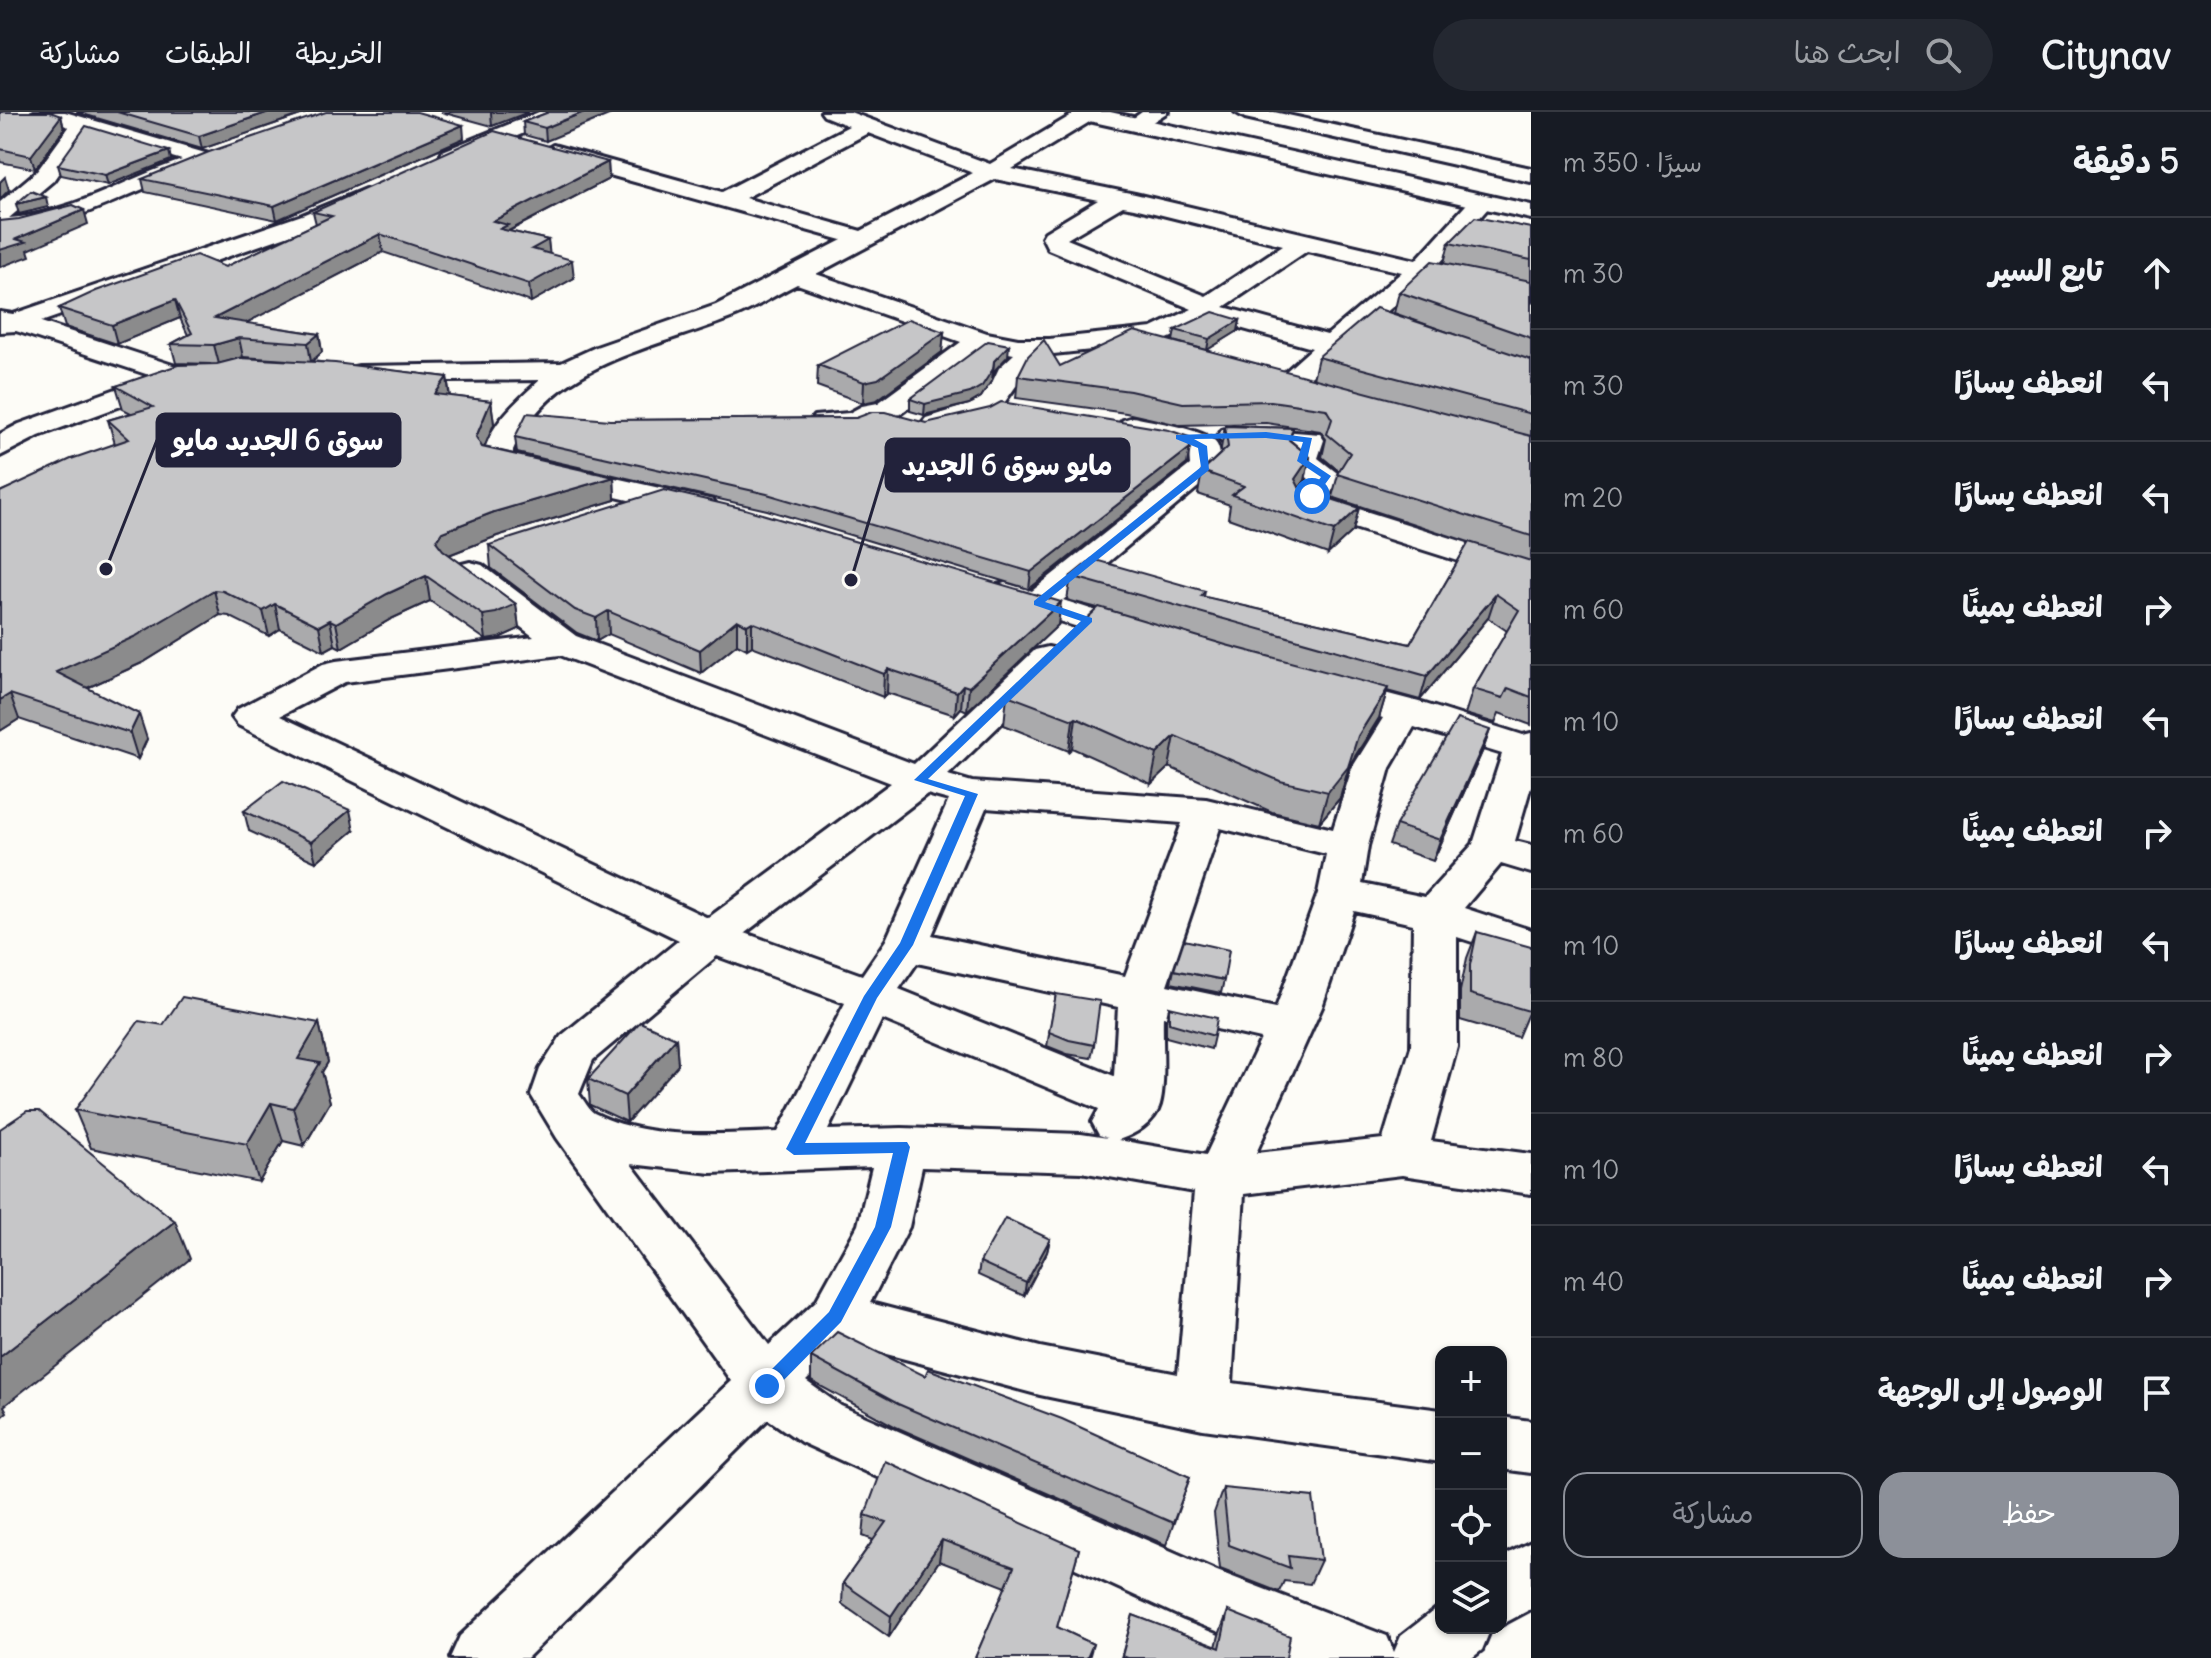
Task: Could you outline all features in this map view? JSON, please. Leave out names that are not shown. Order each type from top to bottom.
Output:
[{"type":"street","points":[[43,112],[204,160]]},
{"type":"street","points":[[424,168],[557,112]]},
{"type":"street","points":[[831,112],[992,172],[1119,198],[1303,243],[1531,293]]},
{"type":"street","points":[[1136,124],[1158,112]]},
{"type":"street","points":[[1245,112],[1531,175]]},
{"type":"street","points":[[740,516],[497,461],[497,452],[519,417],[566,371],[606,353],[725,311],[992,172],[1085,113],[1531,212]]},
{"type":"street","points":[[1352,134],[1373,119]]},
{"type":"street","points":[[0,214],[45,176],[82,124]]},
{"type":"street","points":[[726,199],[867,125]]},
{"type":"street","points":[[464,128],[864,239]]},
{"type":"street","points":[[0,226],[37,223],[228,151]]},
{"type":"street","points":[[5,323],[310,220],[382,188]]},
{"type":"street","points":[[1119,198],[1054,237],[1057,244],[1209,308],[1333,345]]},
{"type":"street","points":[[1288,382],[1423,267],[1482,201]]},
{"type":"street","points":[[796,275],[981,340],[1036,348],[1158,335],[1209,308],[1303,243]]},
{"type":"street","points":[[1368,316],[1397,327]]},
{"type":"street","points":[[5,323],[180,376],[222,375],[243,368]]},
{"type":"street","points":[[1122,339],[1183,355]]},
{"type":"street","points":[[796,423],[855,422],[872,412],[886,411],[981,340]]},
{"type":"street","points":[[872,412],[924,427],[978,415],[994,405],[1009,381],[1009,374],[1036,348]]},
{"type":"street","points":[[328,374],[566,371]]},
{"type":"street","points":[[1258,375],[1318,391]]},
{"type":"street","points":[[0,447],[29,430],[180,376]]},
{"type":"street","points":[[994,405],[1023,412]]},
{"type":"street","points":[[519,417],[550,419]]},
{"type":"street","points":[[1038,603],[1206,468],[1203,446],[1149,428],[1102,422]]},
{"type":"street","points":[[1180,437],[1266,435],[1309,440],[1302,461],[1326,476],[1308,503],[1531,574]]},
{"type":"street","points":[[606,516],[666,499]]},
{"type":"street","points":[[497,550],[460,565],[523,610],[563,644],[920,780],[972,794],[1206,812],[1348,846]]},
{"type":"street","points":[[971,583],[1175,647]]},
{"type":"street","points":[[1088,620],[920,780],[711,937],[577,1048],[564,1069],[555,1095],[767,1386],[821,1424],[1206,1597],[1365,1658]]},
{"type":"street","points":[[563,644],[336,672],[251,717],[711,937],[871,996],[1136,1105]]},
{"type":"street","points":[[1291,680],[1406,710],[1528,748],[1511,854],[1435,914]]},
{"type":"street","points":[[1203,1404],[1220,1177],[1289,1028],[1339,893],[1348,846],[1371,768],[1406,710]]},
{"type":"street","points":[[794,1149],[871,996],[906,945],[972,794]]},
{"type":"street","points":[[1081,1153],[1136,1105],[1141,995],[1206,812]]},
{"type":"street","points":[[1339,893],[1435,914],[1531,946]]},
{"type":"street","points":[[1402,1156],[1434,1047],[1435,914]]},
{"type":"street","points":[[906,945],[1289,1028]]},
{"type":"street","points":[[574,1125],[640,1148],[711,1154],[902,1147],[1081,1153],[1220,1177],[1402,1156],[1531,1174]]},
{"type":"street","points":[[482,1658],[835,1317],[883,1227],[902,1147]]},
{"type":"street","points":[[835,1317],[1040,1371],[1203,1404],[1435,1435]]},
{"type":"street","points":[[1507,1444],[1531,1447]]},
{"type":"street","points":[[1507,1590],[1531,1571]]},
{"type":"street","points":[[1423,1658],[1453,1634]]},
{"type":"building","points":[[0,112],[50,112],[61,116],[31,156],[0,149]]},
{"type":"building","points":[[117,112],[269,112],[199,136]]},
{"type":"building","points":[[326,112],[417,112],[463,125],[274,206],[142,179],[209,152]]},
{"type":"building","points":[[549,112],[584,112],[545,128],[523,122]]},
{"type":"building","points":[[86,126],[169,151],[105,175],[58,165]]},
{"type":"building","points":[[494,131],[608,162],[493,221],[508,225],[500,229],[548,240],[532,249],[572,260],[529,284],[380,234],[215,318],[319,334],[308,343],[239,338],[214,345],[171,344],[192,333],[175,300],[112,325],[59,308],[96,291],[196,255],[225,267],[332,216],[313,212]]},
{"type":"building","points":[[31,191],[46,197],[16,204]]},
{"type":"building","points":[[73,205],[84,210],[16,239],[26,242],[0,250],[0,221]]},
{"type":"building","points":[[1475,217],[1531,228],[1531,260],[1449,243]]},
{"type":"building","points":[[1432,261],[1531,281],[1531,338],[1399,292]]},
{"type":"building","points":[[1376,308],[1531,360],[1531,414],[1318,357]]},
{"type":"building","points":[[1213,312],[1240,320],[1209,339],[1175,330]]},
{"type":"building","points":[[909,319],[944,332],[878,379],[864,382],[818,365]]},
{"type":"building","points":[[1134,331],[1531,436],[1531,536],[1337,474],[1350,453],[1327,434],[1332,419],[1326,409],[1271,401],[1183,403],[1130,391],[1018,376],[1028,356],[1044,340],[1060,366]]},
{"type":"building","points":[[988,341],[1009,345],[994,361],[993,369],[982,386],[970,393],[925,404],[910,399]]},
{"type":"building","points":[[240,358],[335,363],[447,377],[435,394],[491,401],[476,437],[482,447],[614,477],[494,512],[442,532],[436,541],[443,550],[516,604],[496,613],[483,615],[426,576],[336,623],[330,620],[319,626],[275,604],[263,611],[223,591],[214,590],[136,636],[56,672],[139,714],[130,733],[10,694],[0,700],[0,492],[71,459],[129,439],[108,420],[153,407],[116,386],[178,365],[217,364]]},
{"type":"building","points":[[1001,402],[1169,430],[1189,437],[1190,448],[1031,572],[767,494],[515,437],[527,413],[610,420],[856,418],[872,412],[885,412],[926,423],[990,408]]},
{"type":"building","points":[[1225,426],[1293,428],[1289,440],[1310,457],[1295,479],[1300,489],[1359,508],[1334,531],[1232,495],[1244,486],[1202,471],[1228,447]]},
{"type":"building","points":[[664,490],[745,509],[1061,602],[969,687],[963,685],[957,692],[888,669],[884,674],[752,622],[747,625],[737,620],[700,650],[608,611],[596,618],[575,610],[489,545]]},
{"type":"building","points":[[1469,542],[1531,561],[1531,697],[1508,688],[1503,698],[1473,689],[1519,610],[1496,594],[1427,676],[1071,576],[1092,559],[1205,591],[1201,596],[1410,644]]},
{"type":"building","points":[[1099,607],[1388,688],[1358,736],[1348,767],[1328,792],[1280,781],[1175,736],[1157,754],[1076,718],[1073,720],[1007,695]]},
{"type":"building","points":[[1457,719],[1490,730],[1440,840],[1396,825]]},
{"type":"building","points":[[283,781],[350,810],[311,842],[244,811]]},
{"type":"building","points":[[1477,932],[1531,947],[1529,1011],[1470,994],[1470,965]]},
{"type":"building","points":[[1184,940],[1229,950],[1224,980],[1174,970]]},
{"type":"building","points":[[1056,994],[1100,1001],[1094,1045],[1049,1032]]},
{"type":"building","points":[[182,997],[319,1023],[298,1059],[320,1063],[293,1108],[271,1103],[247,1144],[75,1110],[139,1021],[163,1025]]},
{"type":"building","points":[[1169,1007],[1217,1018],[1214,1036],[1169,1023]]},
{"type":"building","points":[[640,1022],[676,1038],[625,1096],[588,1079]]},
{"type":"building","points":[[27,1111],[39,1111],[175,1221],[0,1357],[0,1129]]},
{"type":"building","points":[[1005,1218],[1050,1239],[1026,1283],[980,1262]]},
{"type":"building","points":[[837,1332],[925,1376],[928,1369],[1062,1419],[1190,1477],[1173,1523],[898,1404],[811,1357]]},
{"type":"building","points":[[885,1461],[1079,1549],[1057,1627],[1093,1644],[1087,1658],[975,1658],[1014,1567],[942,1540],[891,1616],[843,1583],[886,1522],[865,1515]]},
{"type":"building","points":[[1223,1488],[1313,1497],[1321,1560],[1288,1556],[1290,1568],[1229,1545]]},
{"type":"building","points":[[1228,1611],[1290,1636],[1286,1658],[1122,1656],[1133,1615],[1220,1648]]},
{"type":"place","name":"سوق 6 الجديد مايو","points":[[106,569]]},
{"type":"place","name":"مايو سوق 6 الجديد","points":[[851,580]]},
{"type":"route","points":[[767,1386],[835,1317],[883,1227],[902,1147],[794,1149],[871,996],[906,945],[972,794],[920,780],[1088,620],[1038,603],[1206,468],[1203,446],[1180,437],[1266,435],[1309,440],[1302,461],[1326,476],[1312,496]]}]
